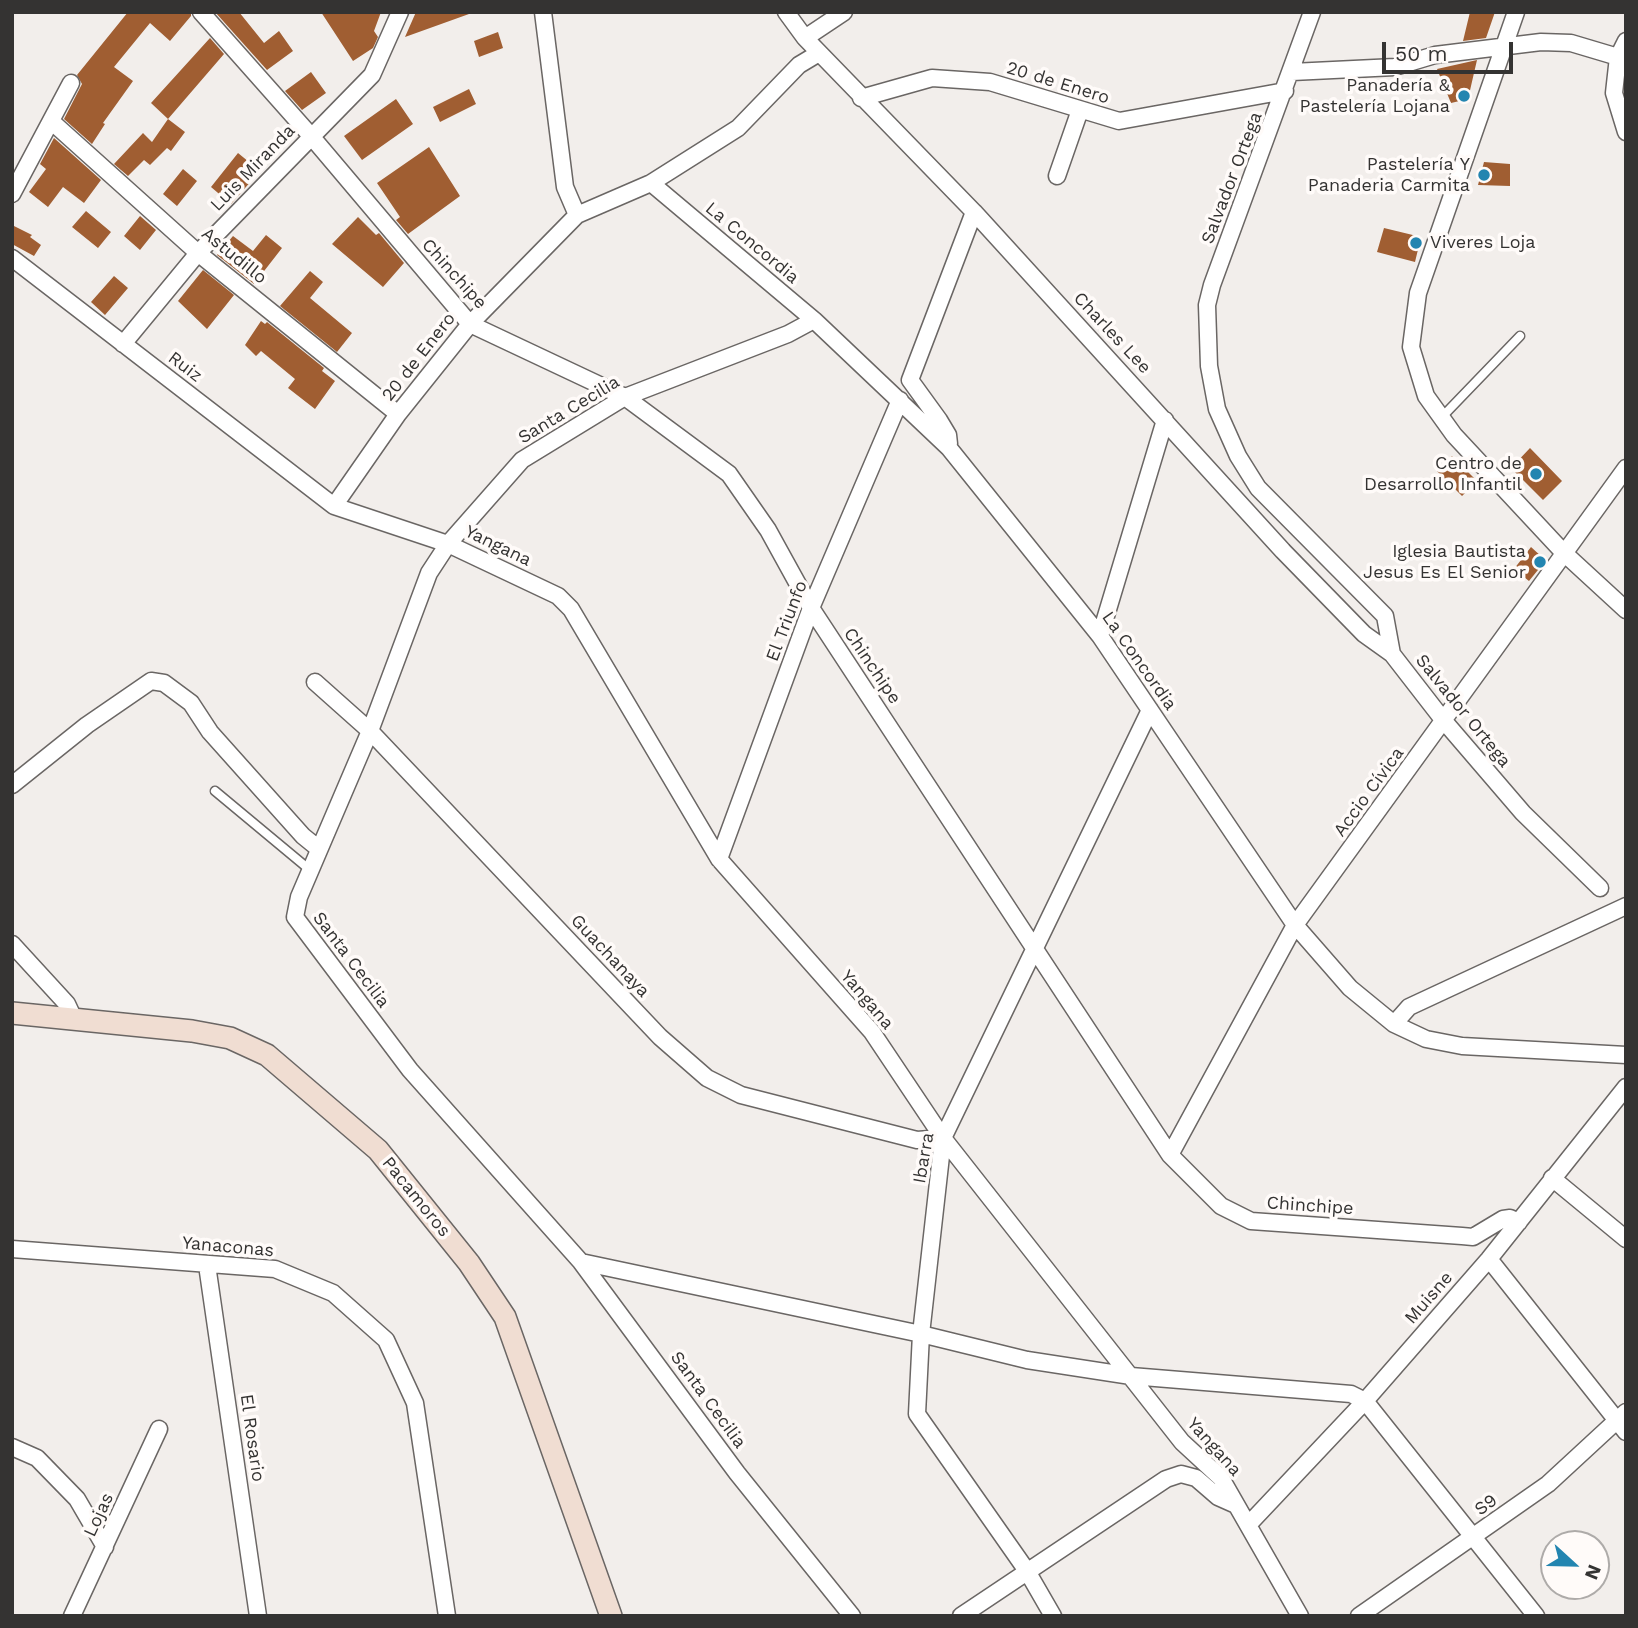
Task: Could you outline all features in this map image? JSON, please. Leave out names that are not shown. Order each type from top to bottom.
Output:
[{"type":"street","name":"Chinchipe","points":[[201,12],[311,136],[470,324],[625,397],[729,474],[768,530],[811,608],[1035,944],[1170,1155],[1221,1206],[1251,1221],[1473,1237],[1503,1219],[1510,1218],[1519,1222]]},
{"type":"street","name":"Luis Miranda","points":[[122,344],[198,253],[372,75],[400,12]]},
{"type":"street","points":[[543,12],[565,187],[577,215]]},
{"type":"street","name":"Charles Lee","points":[[786,12],[805,38],[974,212],[1283,551],[1364,634],[1392,654]]},
{"type":"street","points":[[805,38],[844,12]]},
{"type":"street","name":"Salvador Ortega","points":[[1312,12],[1207,305],[1211,386],[1225,430],[1258,488],[1385,616],[1392,654],[1444,721],[1523,813],[1600,888]]},
{"type":"street","points":[[1516,12],[1418,293],[1411,347],[1426,396],[1441,418],[1564,553],[1626,610]]},
{"type":"street","points":[[1626,41],[1618,57],[1614,93],[1626,132]]},
{"type":"street","points":[[1292,72],[1395,67],[1435,55],[1504,45],[1571,43],[1618,57]]},
{"type":"street","name":"20 de Enero","points":[[334,506],[398,414],[470,324],[577,215],[652,183],[738,128],[799,65],[819,53]]},
{"type":"street","name":"20 de Enero","points":[[861,98],[932,78],[990,82],[1119,121],[1285,91]]},
{"type":"street","points":[[12,194],[71,83]]},
{"type":"street","points":[[1057,176],[1080,110]]},
{"type":"street","name":"Astudillo","points":[[51,121],[198,253],[398,414]]},
{"type":"street","name":"La Concordia","points":[[652,183],[814,320],[949,448],[1100,636],[1295,925],[1350,988],[1394,1024],[1426,1039],[1462,1046],[1626,1055]]},
{"type":"street","points":[[949,448],[944,428],[910,380],[974,212]]},
{"type":"street","name":"Ruiz","points":[[12,258],[334,506]]},
{"type":"street","name":"Santa Cecilia","points":[[814,320],[788,334],[683,372],[625,397],[522,460],[448,544],[429,573],[370,731],[299,897],[295,917],[410,1070],[581,1262],[737,1473],[852,1616]]},
{"type":"street","name":"El Triunfo","points":[[719,859],[811,608],[900,400]]},
{"type":"street","points":[[1100,636],[1165,420]]},
{"type":"street","name":"Accio Cívica","points":[[1170,1155],[1295,925],[1626,468]]},
{"type":"street","name":"Yangana","points":[[334,506],[448,544],[558,596],[571,608],[719,859],[872,1032],[943,1138],[1182,1442],[1221,1478],[1300,1616]]},
{"type":"street","points":[[12,785],[87,725],[151,681],[164,683],[191,703],[210,732],[299,831],[319,849]]},
{"type":"street","name":"Guachanaya","points":[[314,682],[370,731],[660,1037],[707,1078],[741,1095],[766,1102],[917,1140],[943,1138]]},
{"type":"street","name":"Ibarra","points":[[1053,1616],[1027,1572],[917,1414],[921,1334],[943,1138],[1150,710]]},
{"type":"street","points":[[1394,1024],[1409,1007],[1626,906]]},
{"type":"street","points":[[12,944],[67,1004],[74,1019]]},
{"type":"street","name":"Pacamoros","points":[[12,1013],[230,1038],[267,1055],[378,1150],[469,1263],[505,1317],[611,1616]]},
{"type":"street","name":"Muisne","points":[[1249,1524],[1365,1401],[1489,1259],[1626,1087]]},
{"type":"street","points":[[1552,1178],[1626,1239]]},
{"type":"street","name":"Yanaconas","points":[[12,1249],[21,1247],[275,1269],[333,1293],[386,1340],[415,1403],[447,1616]]},
{"type":"street","points":[[1489,1259],[1623,1422]]},
{"type":"street","points":[[581,1262],[921,1334],[1027,1360],[1131,1377],[1351,1394],[1365,1401],[1536,1616]]},
{"type":"street","name":"El Rosario","points":[[207,1265],[258,1616]]},
{"type":"street","name":"S9","points":[[1359,1616],[1473,1539],[1548,1484],[1623,1422]]},
{"type":"street","name":"Lojas","points":[[72,1616],[159,1429]]},
{"type":"street","points":[[12,1447],[37,1458],[77,1499],[105,1547]]},
{"type":"street","points":[[961,1616],[1166,1479],[1181,1474],[1196,1478],[1218,1497],[1236,1505]]},
{"type":"lane","points":[[1441,418],[1520,336]]},
{"type":"lane","points":[[215,790],[310,870]]},
{"type":"building","points":[[128,12],[191,12],[191,16],[170,41],[150,23],[114,67],[133,81],[103,123],[105,124],[92,144],[64,119],[82,84],[77,75]]},
{"type":"building","points":[[215,12],[239,12],[264,43],[279,31],[293,51],[267,70]]},
{"type":"building","points":[[321,12],[381,12],[374,31],[378,37],[373,48],[353,61]]},
{"type":"building","points":[[416,12],[468,12],[469,14],[405,37]]},
{"type":"building","points":[[1470,12],[1495,12],[1486,38],[1463,41]]},
{"type":"building","points":[[498,32],[503,48],[479,57],[474,41]]},
{"type":"building","points":[[210,38],[224,54],[168,119],[151,103]]},
{"type":"building","points":[[1477,60],[1468,99],[1451,103],[1437,69]]},
{"type":"building","points":[[311,72],[326,93],[302,110],[285,91]]},
{"type":"building","points":[[469,89],[476,104],[440,122],[433,107]]},
{"type":"building","points":[[396,99],[413,124],[362,160],[344,136]]},
{"type":"building","points":[[168,119],[185,132],[171,151],[167,148],[150,165],[144,160],[128,176],[114,164],[143,133],[152,142]]},
{"type":"building","points":[[54,138],[101,180],[84,203],[63,187],[48,207],[29,192],[46,169],[40,164]]},
{"type":"building","points":[[429,147],[460,196],[408,234],[396,220],[400,217],[377,183]]},
{"type":"building","points":[[238,153],[260,171],[231,204],[211,187]]},
{"type":"building","points":[[1484,162],[1510,164],[1510,186],[1478,185]]},
{"type":"building","points":[[183,169],[197,181],[177,206],[163,194]]},
{"type":"building","points":[[86,211],[111,232],[98,248],[72,227]]},
{"type":"building","points":[[140,216],[156,230],[140,250],[124,236]]},
{"type":"building","points":[[358,217],[376,235],[379,233],[404,263],[383,287],[332,244]]},
{"type":"building","points":[[12,225],[32,235],[30,237],[41,245],[34,256],[12,244]]},
{"type":"building","points":[[1384,228],[1421,237],[1415,262],[1377,252]]},
{"type":"building","points":[[266,235],[282,248],[254,284],[217,255],[233,236],[253,251]]},
{"type":"building","points":[[203,270],[234,295],[207,329],[178,301]]},
{"type":"building","points":[[310,271],[323,282],[310,298],[352,333],[337,352],[280,306]]},
{"type":"building","points":[[114,276],[128,288],[105,315],[91,302]]},
{"type":"building","points":[[261,321],[265,324],[267,322],[324,368],[322,371],[335,381],[315,409],[288,388],[295,379],[261,351],[256,356],[245,345]]},
{"type":"building","name":"Centro de Desarrollo Infantil","points":[[1530,448],[1562,481],[1543,500],[1511,468]]},
{"type":"building","points":[[1452,456],[1477,481],[1462,496],[1437,471]]},
{"type":"building","points":[[1531,547],[1542,557],[1542,565],[1529,581],[1514,569]]},
{"type":"place","name":"Panadería & Pastelería Lojana","points":[[1464,96]]},
{"type":"place","name":"Pastelería Y Panaderia Carmita","points":[[1484,175]]},
{"type":"place","name":"Viveres Loja","points":[[1416,243]]},
{"type":"place","name":"Centro de Desarrollo Infantil","points":[[1536,474]]},
{"type":"place","name":"Iglesia Bautista Jesus Es El Senior","points":[[1540,562]]}]
